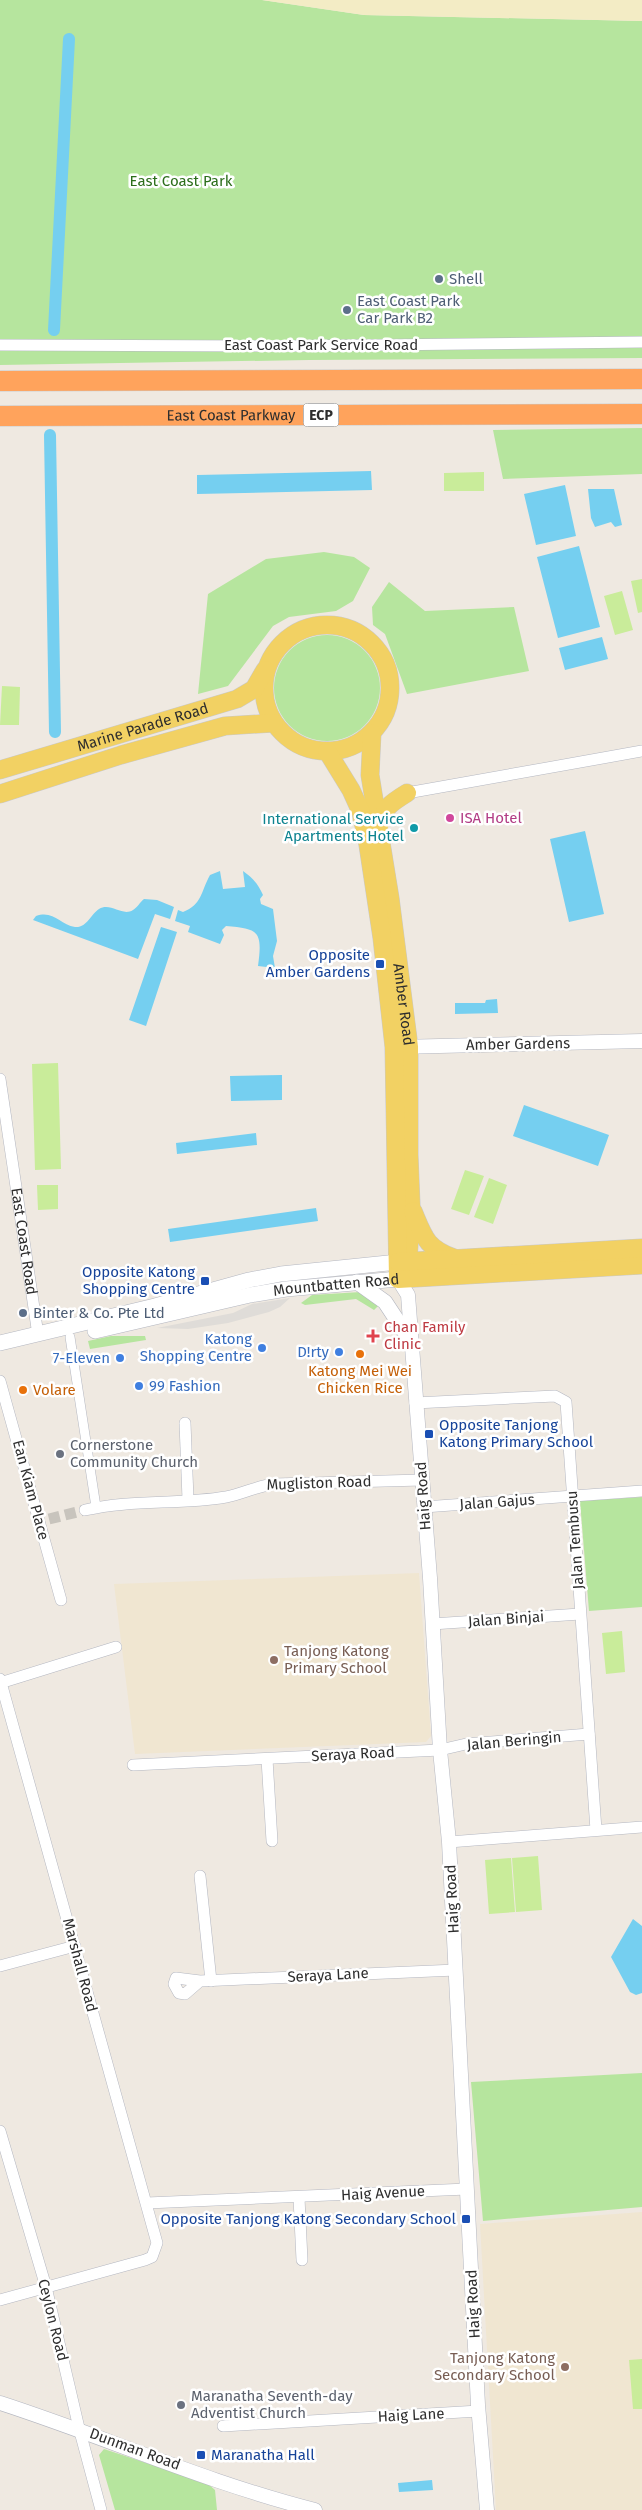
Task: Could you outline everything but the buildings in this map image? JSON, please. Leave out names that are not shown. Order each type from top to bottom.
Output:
[{"type":"highway","points":[[0,381],[642,379]]},
{"type":"highway","name":"East Coast Parkway","points":[[0,416],[642,414]]},
{"type":"main road","name":"Amber Road","points":[[329,625],[347,628],[364,638],[378,651],[387,668],[390,686],[388,705],[382,720],[372,733],[359,743],[343,749],[327,751],[300,744],[288,738],[274,723],[265,704],[264,690],[268,663],[278,647],[293,635],[310,627],[329,625]]},
{"type":"main road","name":"Marine Parade Road","points":[[0,770],[237,699],[254,689],[268,663]]},
{"type":"main road","name":"Marine Parade Road","points":[[0,794],[121,755],[224,726],[274,723]]},
{"type":"main road","name":"Amber Road","points":[[372,733],[369,764],[390,898],[409,1155],[411,1204],[404,1274]]},
{"type":"main road","name":"Amber Road","points":[[327,751],[351,790],[361,812],[401,1047],[404,1274]]},
{"type":"main road","points":[[371,781],[390,791],[407,793]]},
{"type":"main road","points":[[378,828],[384,811],[392,802],[407,793]]},
{"type":"main road","points":[[411,1204],[430,1246],[437,1252],[459,1260]]},
{"type":"main road","name":"Mountbatten Road","points":[[37,1340],[70,1337],[250,1295],[357,1282],[404,1274],[459,1260],[642,1248]]},
{"type":"main road","name":"Mountbatten Road","points":[[37,1340],[249,1280],[281,1274],[404,1274],[642,1265]]},
{"type":"main road","points":[[357,1282],[385,1302],[412,1343]]},
{"type":"main road","points":[[0,1343],[37,1340]]},
{"type":"main road","points":[[0,1352],[37,1340]]},
{"type":"street","name":"East Coast Park Service Road","points":[[0,346],[289,346],[642,342]]},
{"type":"street","points":[[407,793],[642,751]]},
{"type":"street","name":"Amber Gardens","points":[[401,1047],[642,1041]]},
{"type":"street","name":"East Coast Road","points":[[0,1079],[37,1340]]},
{"type":"street","name":"Haig Road","points":[[404,1274],[412,1343],[440,1750],[449,1842],[478,2411],[487,2510]]},
{"type":"street","points":[[70,1337],[91,1509]]},
{"type":"street","name":"Ean Kiam Place","points":[[0,1381],[44,1520],[62,1600]]},
{"type":"street","name":"Jalan Tembusu","points":[[415,1403],[555,1396],[563,1399],[568,1405],[571,1496],[596,1830]]},
{"type":"street","points":[[185,1423],[188,1499]]},
{"type":"street","name":"Mugliston Road","points":[[91,1509],[133,1502],[225,1497],[257,1486],[274,1484],[422,1480]]},
{"type":"street","points":[[571,1496],[642,1491]]},
{"type":"street","name":"Jalan Gajus","points":[[424,1508],[571,1496]]},
{"type":"street","name":"Jalan Binjai","points":[[432,1624],[580,1614]]},
{"type":"street","points":[[0,1681],[116,1647]]},
{"type":"street","name":"Marshall Road","points":[[0,1681],[156,2233],[156,2252],[145,2260],[46,2287]]},
{"type":"street","name":"Jalan Beringin","points":[[440,1750],[466,1744],[589,1734]]},
{"type":"street","name":"Seraya Road","points":[[133,1764],[440,1750]]},
{"type":"street","points":[[266,1759],[272,1841]]},
{"type":"street","points":[[449,1842],[642,1827]]},
{"type":"street","name":"Seraya Lane","points":[[200,1876],[206,1981],[456,1970]]},
{"type":"street","points":[[0,1966],[75,1946]]},
{"type":"street","name":"Ceylon Road","points":[[0,2131],[46,2287],[78,2428],[101,2510]]},
{"type":"street","name":"Haig Avenue","points":[[147,2203],[242,2204],[299,2198],[467,2189]]},
{"type":"street","points":[[299,2198],[302,2260]]},
{"type":"street","points":[[0,2300],[46,2287]]},
{"type":"street","name":"Dunman Road","points":[[0,2403],[78,2428],[269,2498],[315,2510]]},
{"type":"street","name":"Haig Lane","points":[[223,2426],[478,2411]]},
{"type":"street","name":"Dunman Road","points":[[269,2498],[290,2510]]},
{"type":"shaded area","points":[[290,1298],[280,1307],[269,1312],[228,1323],[188,1329],[157,1328],[233,1313],[252,1304]]},
{"type":"shaded area","name":"Tanjong Katong Primary School","points":[[419,1573],[431,1736],[426,1742],[135,1754],[114,1584]]},
{"type":"shaded area","name":"Tanjong Katong Secondary School","points":[[642,2212],[642,2510],[496,2510],[480,2224]]},
{"type":"green space","name":"East Coast Park","points":[[0,0],[262,0],[364,15],[642,21],[642,358],[309,360],[0,365]]},
{"type":"green space","points":[[642,428],[642,474],[503,479],[493,430]]},
{"type":"green space","points":[[484,472],[484,491],[444,491],[444,473]]},
{"type":"green space","points":[[324,552],[354,557],[370,568],[353,601],[336,611],[289,617],[273,626],[228,686],[198,694],[208,594],[266,559]]},
{"type":"green space","points":[[642,579],[642,612],[638,613],[631,581]]},
{"type":"green space","points":[[389,582],[425,611],[514,607],[529,671],[407,694],[385,634],[373,625],[372,607]]},
{"type":"green space","points":[[622,591],[633,630],[615,635],[604,596]]},
{"type":"green space","points":[[327,635],[347,639],[364,651],[376,668],[380,688],[376,708],[364,725],[347,737],[327,741],[307,737],[290,725],[278,708],[274,688],[278,668],[290,651],[307,639]]},
{"type":"green space","points":[[2,686],[20,687],[19,725],[0,725]]},
{"type":"green space","points":[[58,1063],[61,1169],[35,1170],[32,1064]]},
{"type":"green space","points":[[465,1170],[484,1176],[469,1215],[451,1209]]},
{"type":"green space","points":[[489,1178],[507,1185],[493,1224],[474,1217]]},
{"type":"green space","points":[[37,1185],[58,1185],[58,1209],[38,1210]]},
{"type":"green space","points":[[361,1292],[379,1305],[374,1310],[356,1299],[305,1305],[301,1303],[312,1295]]},
{"type":"green space","points":[[111,1336],[145,1336],[146,1340],[90,1349],[88,1341]]},
{"type":"green space","points":[[642,1497],[642,1607],[589,1611],[580,1501]]},
{"type":"green space","points":[[622,1631],[625,1672],[606,1674],[602,1633]]},
{"type":"green space","points":[[538,1856],[542,1910],[516,1912],[512,1858]]},
{"type":"green space","points":[[511,1858],[515,1912],[489,1914],[485,1860]]},
{"type":"green space","points":[[642,2073],[642,2207],[483,2221],[471,2082]]},
{"type":"green space","points":[[642,2359],[642,2409],[633,2409],[629,2360]]},
{"type":"green space","points":[[104,2449],[207,2483],[215,2490],[217,2510],[115,2510],[99,2455]]},
{"type":"sand","points":[[262,0],[642,0],[642,21],[364,15]]},
{"type":"water","points":[[371,471],[372,490],[197,494],[197,475]]},
{"type":"water","points":[[565,485],[576,536],[536,545],[524,494]]},
{"type":"water","points":[[588,489],[614,489],[622,525],[615,527],[611,522],[595,527],[591,518]]},
{"type":"water","points":[[579,546],[600,627],[558,638],[537,557]]},
{"type":"water","points":[[602,637],[608,659],[565,670],[559,648]]},
{"type":"water","points":[[585,831],[604,914],[569,922],[550,839]]},
{"type":"water","points":[[220,871],[223,889],[245,887],[243,871],[250,876],[263,895],[260,899],[261,904],[273,909],[277,941],[273,956],[275,968],[258,966],[259,938],[252,930],[226,926],[222,930],[224,935],[220,944],[188,932],[190,926],[175,921],[178,910],[183,912],[194,906],[210,875]]},
{"type":"water","points":[[144,899],[157,900],[174,907],[170,919],[155,914],[138,959],[33,920],[36,916],[48,915],[70,926],[79,927],[103,907],[129,912]]},
{"type":"water","points":[[161,927],[177,932],[146,1026],[129,1020]]},
{"type":"water","points":[[497,999],[498,1013],[455,1014],[455,1003],[485,1003],[486,1000]]},
{"type":"water","points":[[282,1075],[282,1100],[231,1101],[230,1076]]},
{"type":"water","points":[[524,1105],[609,1135],[598,1166],[513,1136]]},
{"type":"water","points":[[256,1133],[257,1145],[177,1154],[176,1143]]},
{"type":"water","points":[[316,1208],[318,1221],[170,1242],[168,1229]]},
{"type":"water","points":[[633,1919],[642,1926],[642,1993],[636,1995],[630,1992],[611,1957]]},
{"type":"water","points":[[432,2480],[433,2490],[399,2492],[398,2483]]},
{"type":"waterway","points":[[54,330],[69,39]]},
{"type":"waterway","points":[[50,435],[55,732]]},
{"type":"tunnel","points":[[49,1519],[85,1510]]},
{"type":"place","name":"Shell","points":[[439,279]]},
{"type":"place","name":"East Coast Park Car Park B2","points":[[347,310]]},
{"type":"place","name":"ISA Hotel","points":[[450,818]]},
{"type":"place","name":"International Service Apartments Hotel","points":[[414,828]]},
{"type":"place","name":"Opposite Amber Gardens","points":[[380,964]]},
{"type":"place","name":"Opposite Katong Shopping Centre","points":[[205,1281]]},
{"type":"place","name":"Binter & Co. Pte Ltd","points":[[23,1313]]},
{"type":"place","name":"Chan Family Clinic","points":[[373,1336]]},
{"type":"place","name":"Katong Shopping Centre","points":[[262,1348]]},
{"type":"place","name":"D!rty","points":[[339,1352]]},
{"type":"place","name":"Katong Mei Wei Chicken Rice","points":[[360,1354]]},
{"type":"place","name":"7-Eleven","points":[[120,1358]]},
{"type":"place","name":"99 Fashion","points":[[139,1386]]},
{"type":"place","name":"Volare","points":[[23,1390]]},
{"type":"place","name":"Opposite Tanjong Katong Primary School","points":[[429,1434]]},
{"type":"place","name":"Cornerstone Community Church","points":[[60,1454]]},
{"type":"place","name":"Tanjong Katong Primary School","points":[[274,1660]]},
{"type":"place","name":"Opposite Tanjong Katong Secondary School","points":[[466,2219]]},
{"type":"place","name":"Tanjong Katong Secondary School","points":[[565,2367]]},
{"type":"place","name":"Maranatha Seventh-day Adventist Church","points":[[181,2405]]},
{"type":"place","name":"Maranatha Hall","points":[[201,2455]]}]
